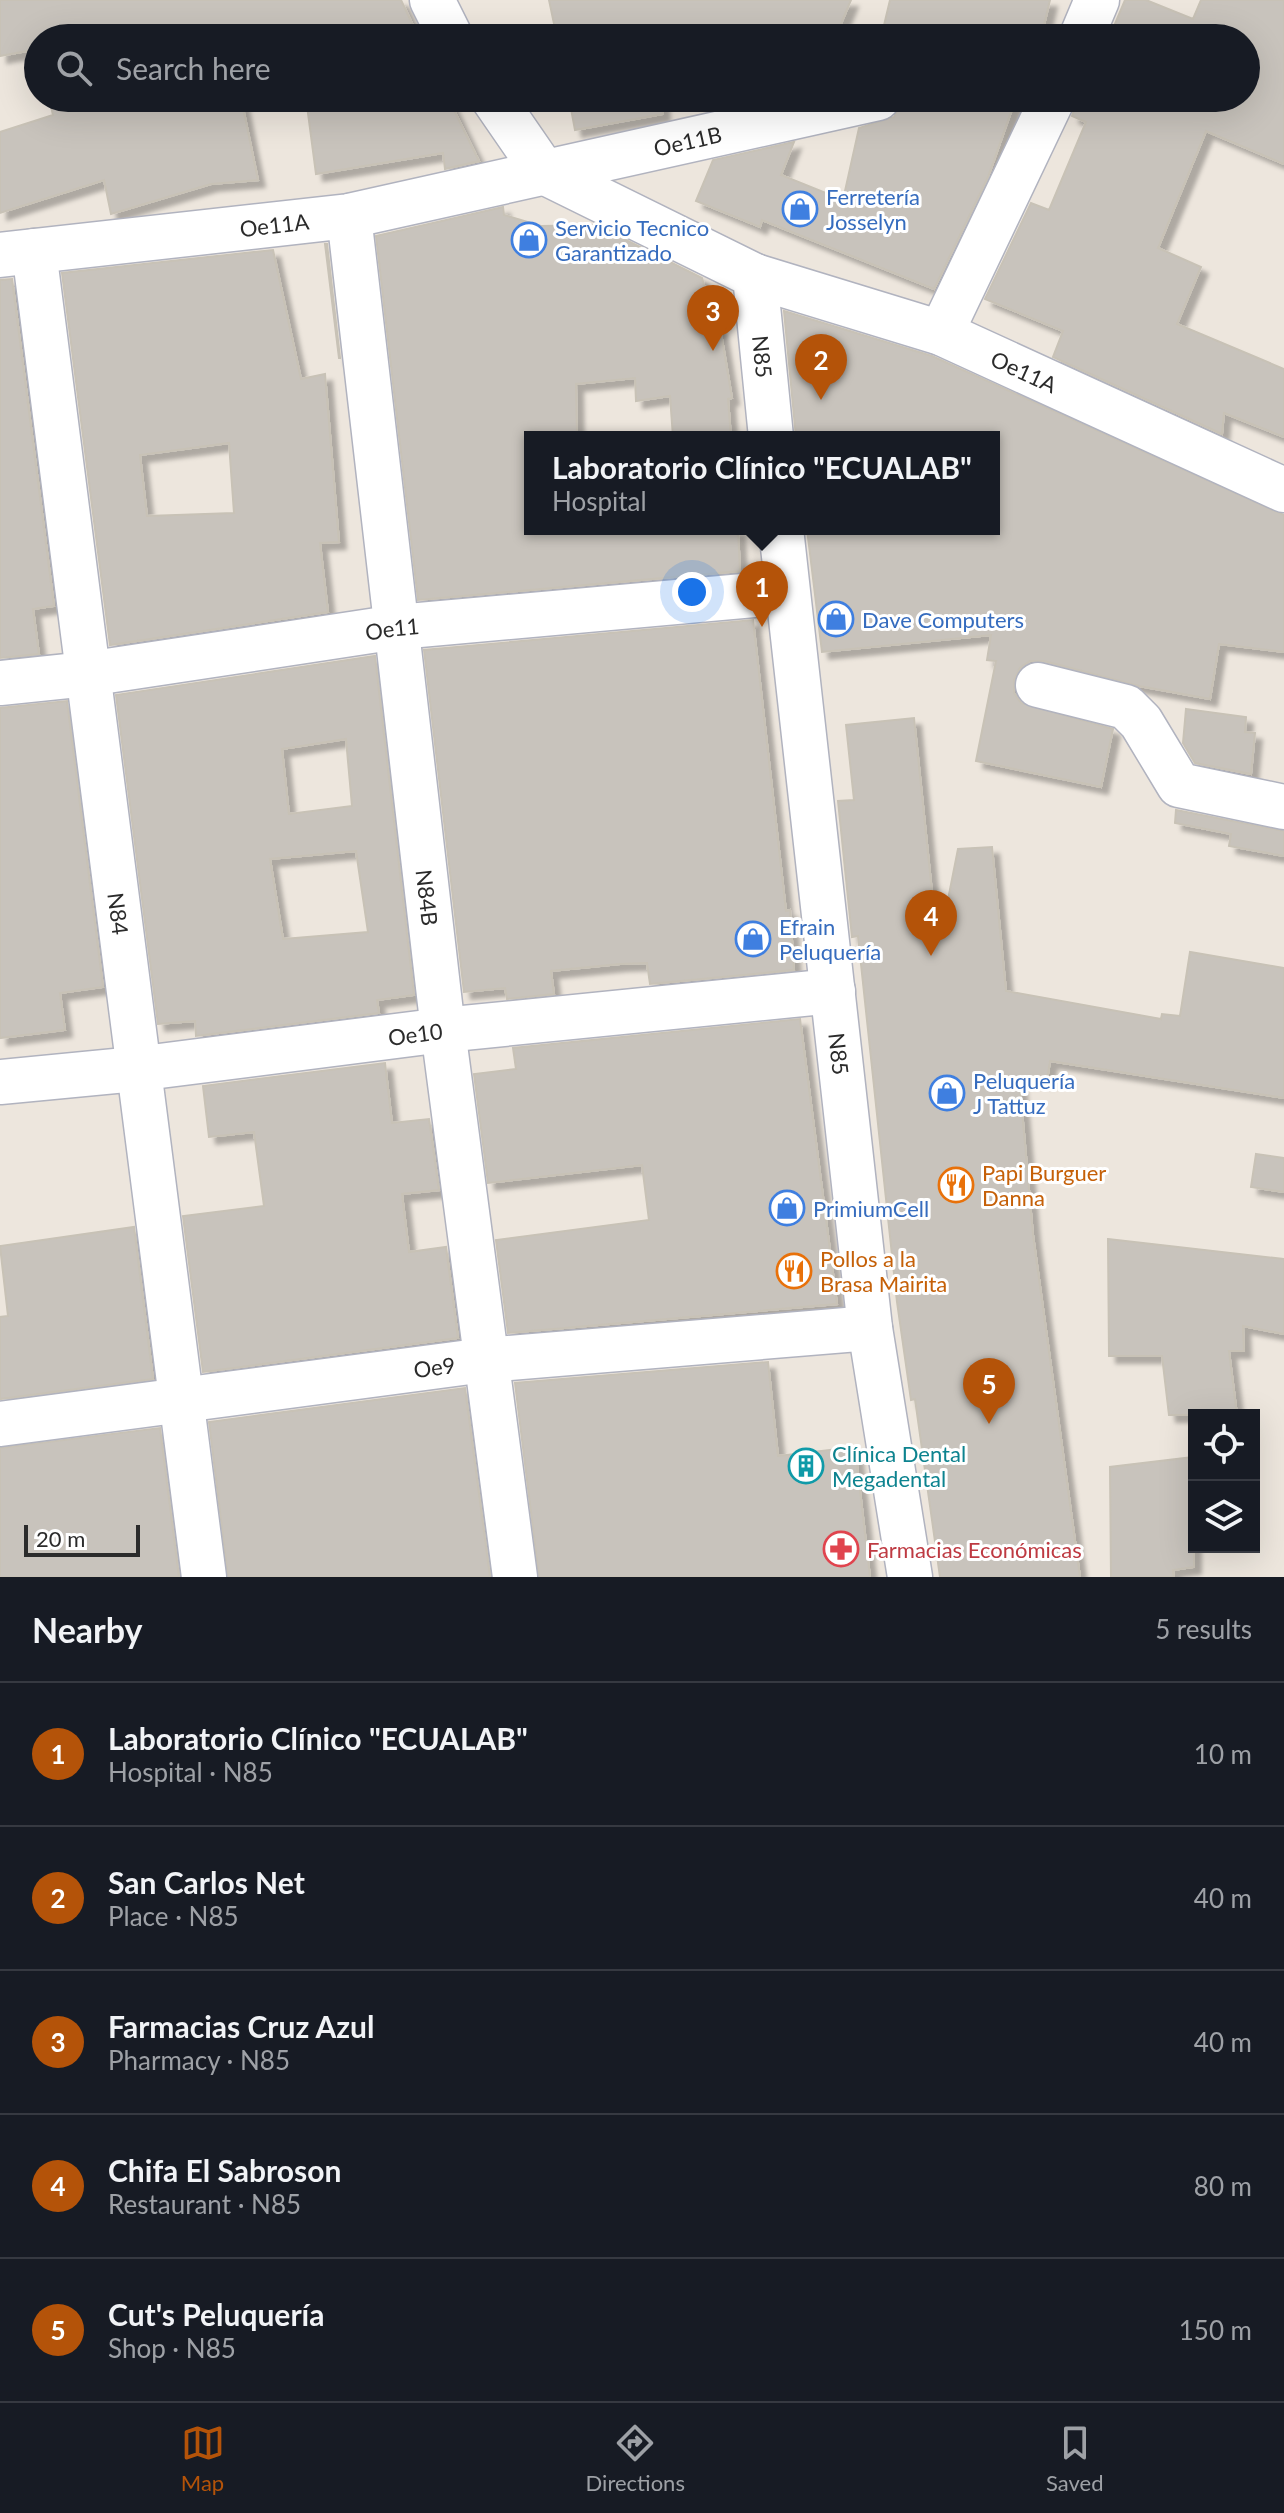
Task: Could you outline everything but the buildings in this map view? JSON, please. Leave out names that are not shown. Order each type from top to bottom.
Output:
[{"type":"street","points":[[432,0],[444,24]]},
{"type":"street","points":[[1087,24],[1097,0]]},
{"type":"street","points":[[503,112],[544,172]]},
{"type":"street","name":"Oe11B","points":[[544,172],[815,112]]},
{"type":"street","points":[[941,333],[1046,112]]},
{"type":"street","name":"Oe11A","points":[[17,253],[349,216],[544,172],[755,276],[941,333],[1284,490]]},
{"type":"street","name":"N84B","points":[[349,216],[443,1030],[515,1577]]},
{"type":"street","name":"N84","points":[[17,253],[87,674],[204,1577]]},
{"type":"street","name":"N85","points":[[755,276],[770,431]]},
{"type":"street","name":"N85","points":[[782,535],[870,1328],[910,1577]]},
{"type":"street","name":"Oe11","points":[[0,683],[87,674],[397,627],[787,592]]},
{"type":"street","points":[[1038,685],[1126,707],[1141,722],[1179,785],[1284,807]]},
{"type":"street","name":"Oe10","points":[[0,1082],[136,1069],[443,1030],[833,991]]},
{"type":"street","name":"Oe9","points":[[0,1424],[485,1360],[870,1328]]},
{"type":"place","name":"Ferretería Josselyn","points":[[800,209]]},
{"type":"place","name":"Servicio Tecnico Garantizado","points":[[529,240]]},
{"type":"place","name":"Farmacias Cruz Azul","points":[[713,351]]},
{"type":"place","name":"San Carlos Net","points":[[821,400]]},
{"type":"place","name":"Dave Computers","points":[[836,619]]},
{"type":"place","name":"Laboratorio Clínico \"ECUALAB\"","points":[[762,627]]},
{"type":"place","name":"Efrain Peluquería","points":[[753,939]]},
{"type":"place","name":"Chifa El Sabroson","points":[[931,956]]},
{"type":"place","name":"Peluquería J Tattuz","points":[[947,1093]]},
{"type":"place","name":"Papi Burguer Danna","points":[[956,1185]]},
{"type":"place","name":"PrimiumCell","points":[[787,1208]]},
{"type":"place","name":"Pollos a la Brasa Mairita","points":[[794,1271]]},
{"type":"place","name":"Cut's Peluquería","points":[[989,1424]]},
{"type":"place","name":"Clínica Dental Megadental","points":[[806,1466]]},
{"type":"place","name":"Farmacias Económicas","points":[[841,1549]]}]
